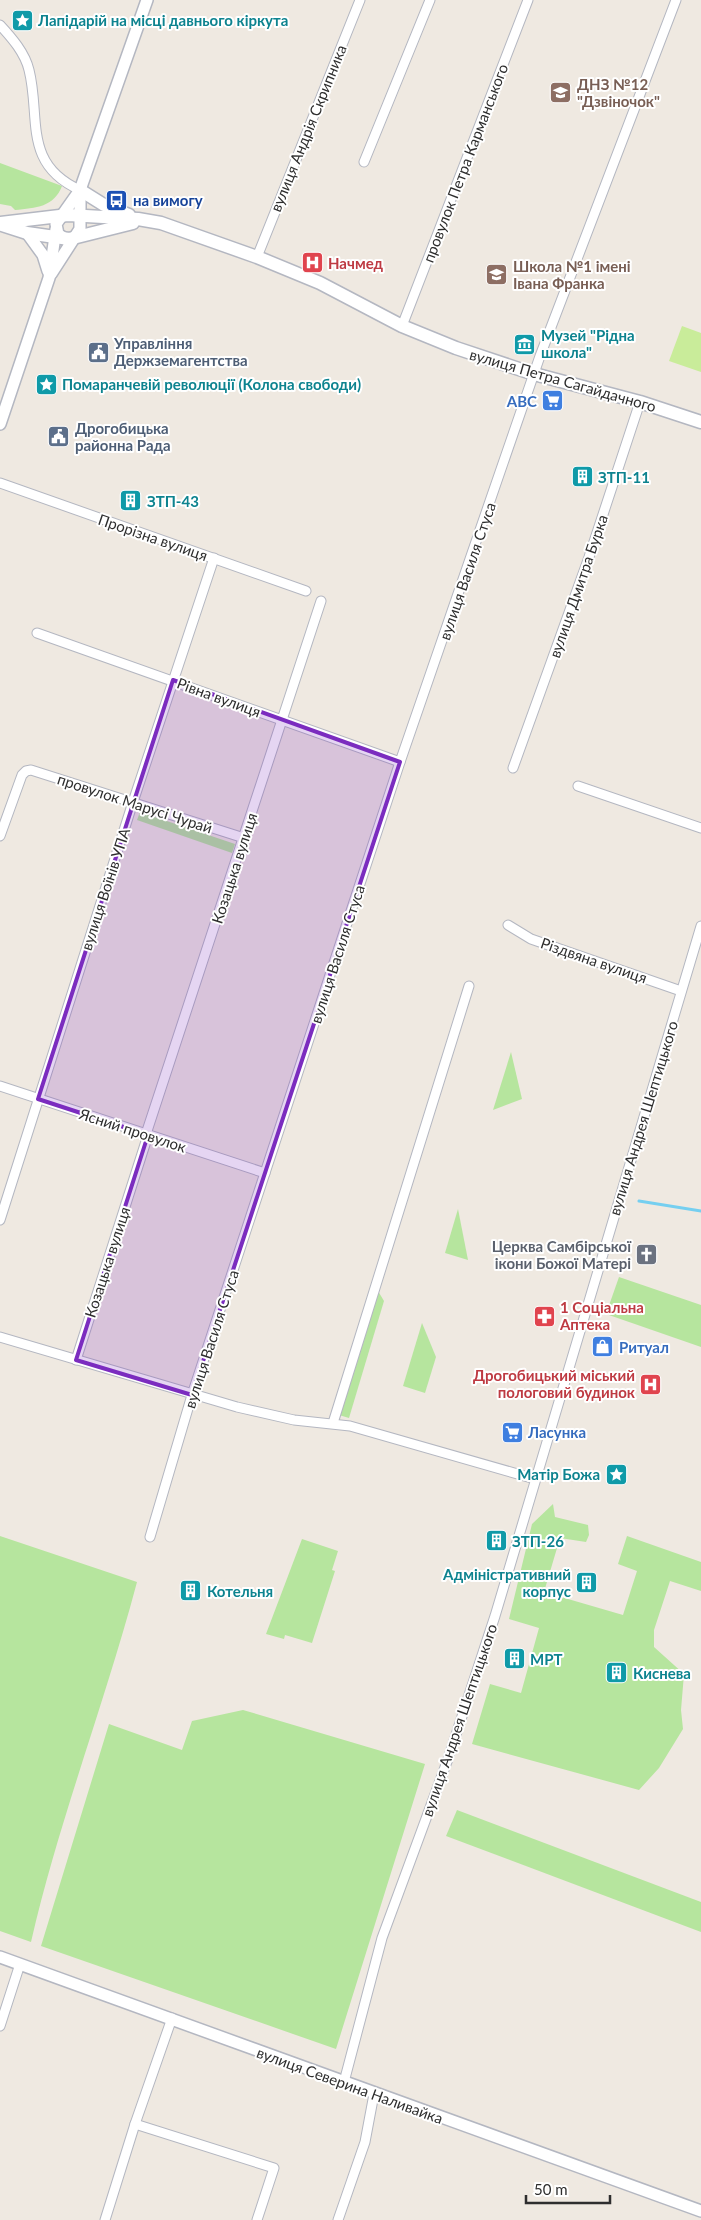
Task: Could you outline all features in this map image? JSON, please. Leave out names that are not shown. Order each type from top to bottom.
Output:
[{"type":"main road","points":[[80,190],[104,205],[144,220]]},
{"type":"main road","points":[[0,224],[70,229],[120,226],[144,220]]},
{"type":"main road","points":[[0,224],[26,233],[144,220]]},
{"type":"main road","name":"вулиця Петра Сагайдачного","points":[[144,220],[257,257],[344,294],[402,326],[456,348],[534,374],[640,402],[701,422]]},
{"type":"street","points":[[0,424],[49,278],[70,229],[80,190],[147,0]]},
{"type":"street","name":"вулиця Андрія Скрипника","points":[[257,257],[360,0]]},
{"type":"street","points":[[364,162],[430,0]]},
{"type":"street","name":"провулок Петра Карманського","points":[[402,326],[528,0]]},
{"type":"street","name":"вулиця Василя Стуса","points":[[150,1537],[192,1395],[400,762],[534,374],[676,0]]},
{"type":"street","points":[[0,26],[22,52],[30,70],[35,136],[39,148],[53,170],[80,190]]},
{"type":"street","points":[[49,278],[70,229],[80,190]]},
{"type":"street","points":[[26,233],[43,255],[49,278]]},
{"type":"street","name":"вулиця Дмитра Бурка","points":[[513,768],[589,557],[640,402]]},
{"type":"street","name":"Прорізна вулиця","points":[[0,483],[306,591]]},
{"type":"street","name":"вулиця Воїнів УПА","points":[[0,1220],[133,802],[214,558]]},
{"type":"street","name":"Козацька вулиця","points":[[76,1360],[147,1134],[321,602]]},
{"type":"street","name":"Рівна вулиця","points":[[37,633],[400,762]]},
{"type":"street","name":"провулок Марусі Чурай","points":[[0,836],[22,776],[26,771],[43,773],[244,838]]},
{"type":"street","points":[[578,786],[701,828]]},
{"type":"street","name":"Різдвяна вулиця","points":[[508,925],[531,939],[681,990]]},
{"type":"street","name":"вулиця Андрея Шептицького","points":[[344,2082],[382,1938],[460,1721],[495,1616],[701,926]]},
{"type":"street","points":[[692,956],[701,959]]},
{"type":"street","points":[[333,1423],[469,986]]},
{"type":"street","name":"Ясний провулок","points":[[0,1086],[265,1173]]},
{"type":"street","points":[[0,1337],[192,1395],[294,1420],[333,1423],[535,1479]]},
{"type":"street","name":"вулиця Северина Наливайка","points":[[0,1957],[701,2212]]},
{"type":"street","points":[[0,2026],[20,1964]]},
{"type":"street","points":[[105,2220],[135,2124],[172,2018]]},
{"type":"street","points":[[338,2220],[365,2142],[374,2094]]},
{"type":"street","points":[[135,2124],[274,2168],[257,2220]]},
{"type":"highlighted area","points":[[173,680],[400,762],[192,1395],[76,1360],[148,1135],[38,1099]]},
{"type":"green space","points":[[0,163],[62,186],[59,193],[49,202],[37,207],[15,210],[11,206],[0,204]]},
{"type":"green space","points":[[682,326],[701,333],[701,372],[669,361]]},
{"type":"green space","points":[[140,812],[235,844],[232,853],[137,820]]},
{"type":"green space","points":[[511,1052],[522,1099],[493,1110]]},
{"type":"green space","points":[[458,1209],[468,1260],[445,1253]]},
{"type":"green space","points":[[619,1277],[701,1305],[701,1347],[606,1314]]},
{"type":"green space","points":[[378,1291],[384,1301],[349,1418],[339,1415]]},
{"type":"green space","points":[[422,1323],[436,1357],[425,1393],[403,1386]]},
{"type":"green space","points":[[553,1504],[555,1517],[588,1525],[589,1535],[586,1542],[560,1538],[544,1592],[623,1615],[637,1571],[618,1564],[627,1536],[701,1562],[701,1591],[670,1581],[654,1630],[654,1647],[684,1674],[681,1710],[683,1729],[659,1768],[639,1790],[472,1744],[490,1684],[521,1693],[539,1628],[509,1619],[532,1524]]},
{"type":"green space","points":[[0,1536],[137,1582],[111,1672],[68,1806],[31,1942],[0,1931]]},
{"type":"green space","points":[[302,1539],[338,1551],[332,1570],[335,1571],[312,1643],[285,1635],[284,1639],[266,1634]]},
{"type":"green space","points":[[243,1710],[425,1764],[336,2049],[41,1946],[109,1724],[182,1750],[192,1721]]},
{"type":"green space","points":[[457,1810],[701,1902],[701,1932],[446,1836]]},
{"type":"waterway","points":[[639,1201],[701,1211]]},
{"type":"place","name":"Лапідарій на місці давнього кіркута","points":[[22,20]]},
{"type":"place","name":"ДНЗ №12 \"Дзвіночок\"","points":[[561,93]]},
{"type":"place","name":"на вимогу","points":[[117,200]]},
{"type":"place","name":"Начмед","points":[[312,263]]},
{"type":"place","name":"Школа №1 імені Івана Франка","points":[[497,275]]},
{"type":"place","name":"Музей \"Рідна школа\"","points":[[525,344]]},
{"type":"place","name":"Управління Держземагентства","points":[[98,352]]},
{"type":"place","name":"Помаранчевій революції (Колона свободи)","points":[[46,384]]},
{"type":"place","name":"ABC","points":[[553,401]]},
{"type":"place","name":"Дрогобицька районна Рада","points":[[59,437]]},
{"type":"place","name":"ЗТП-11","points":[[582,477]]},
{"type":"place","name":"ЗТП-43","points":[[131,501]]},
{"type":"place","name":"Церква Самбірської ікони Божої Матері","points":[[647,1255]]},
{"type":"place","name":"1 Соціальна Аптека","points":[[544,1316]]},
{"type":"place","name":"Ритуал","points":[[603,1347]]},
{"type":"place","name":"Дрогобицький міський пологовий будинок","points":[[651,1384]]},
{"type":"place","name":"Ласунка","points":[[512,1432]]},
{"type":"place","name":"Матір Божа","points":[[616,1474]]},
{"type":"place","name":"ЗТП-26","points":[[496,1541]]},
{"type":"place","name":"Адміністративний корпус","points":[[587,1583]]},
{"type":"place","name":"Котельня","points":[[191,1591]]},
{"type":"place","name":"МРТ","points":[[514,1659]]},
{"type":"place","name":"Киснева","points":[[617,1673]]}]
